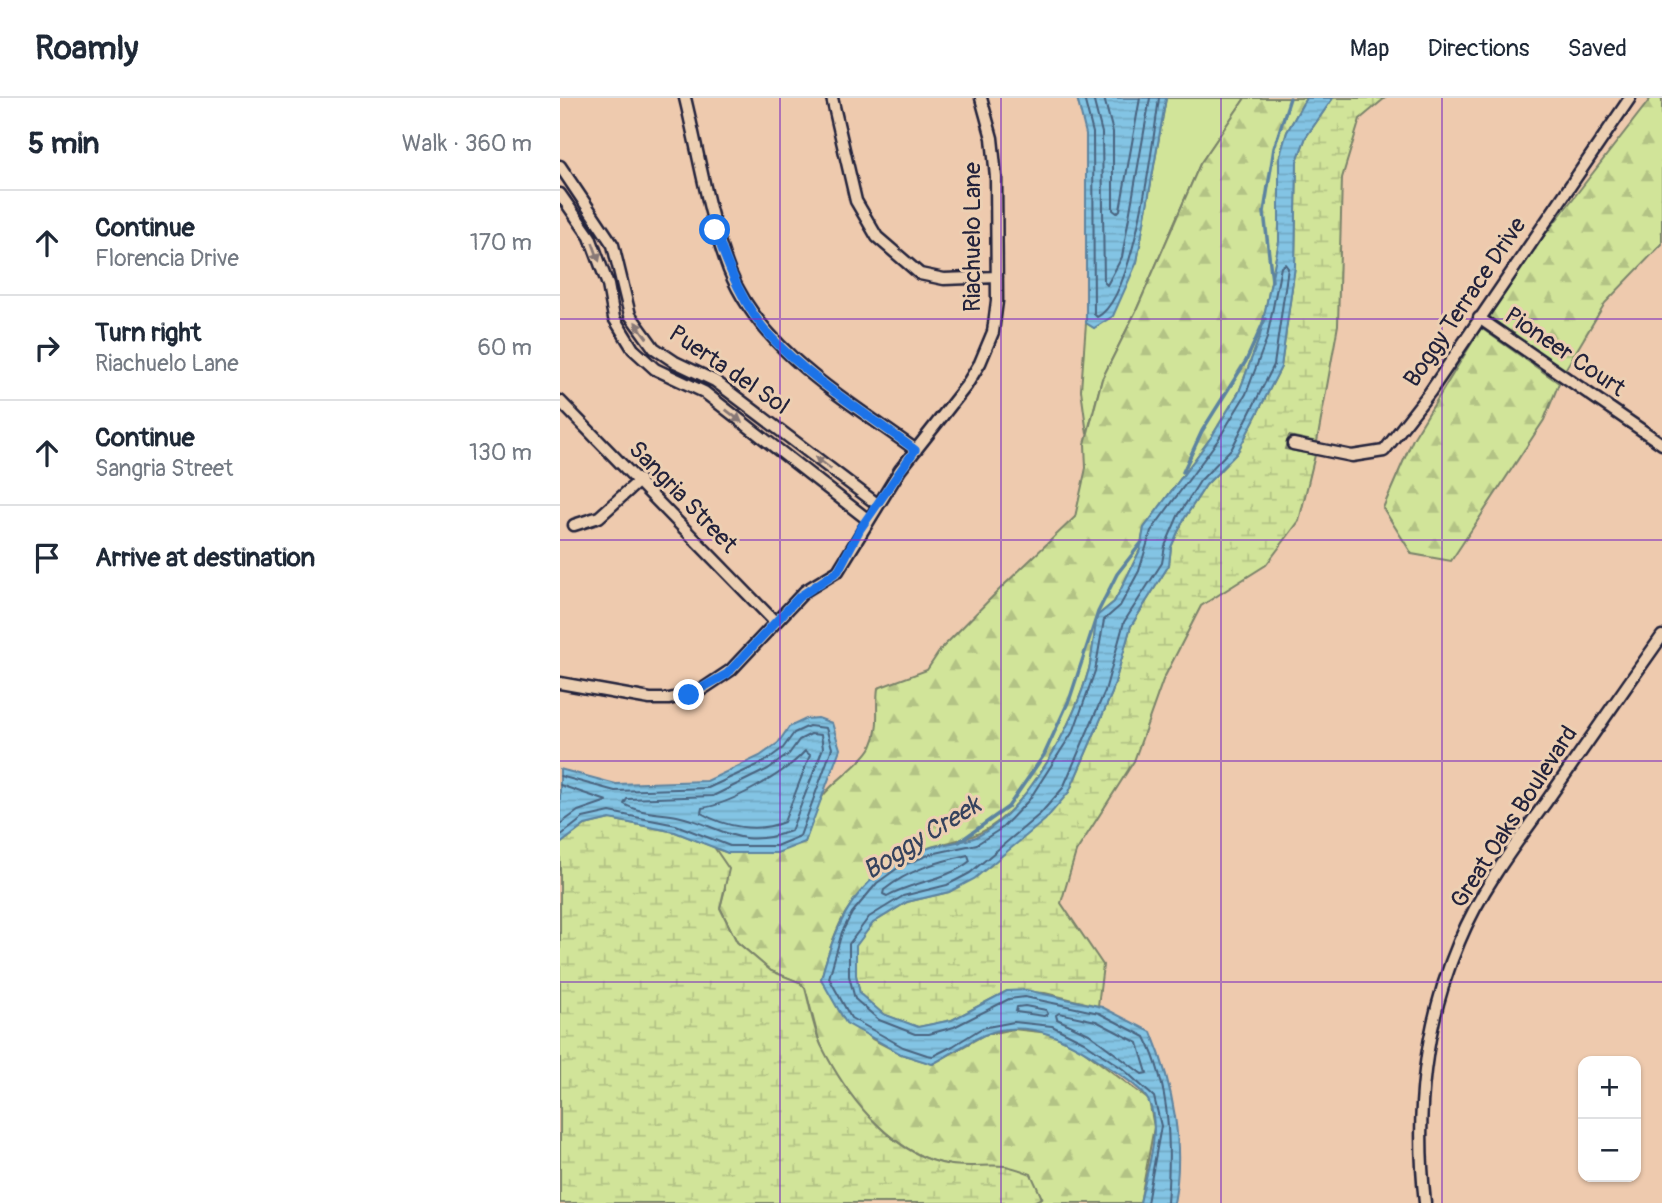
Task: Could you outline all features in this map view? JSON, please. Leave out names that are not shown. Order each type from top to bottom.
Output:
[{"type":"street","points":[[685,98],[715,230],[730,272],[747,304],[771,336],[798,363],[915,450]]},
{"type":"street","points":[[832,98],[856,201],[877,237],[920,274],[944,279],[997,277]]},
{"type":"street","name":"Riachuelo Lane","points":[[775,622],[804,591],[838,571],[877,504],[981,363],[993,332],[997,277],[996,177],[992,138],[981,98]]},
{"type":"street","name":"Boggy Terrace Drive","points":[[1293,444],[1352,456],[1384,451],[1430,392],[1630,98]]},
{"type":"street","name":"Puerta del Sol","points":[[560,166],[613,245],[630,315],[654,348],[674,362],[715,381],[877,504]]},
{"type":"street","name":"Puerta del Sol","points":[[560,194],[590,237],[608,285],[614,318],[633,349],[655,369],[704,392],[867,519]]},
{"type":"street","name":"Pioneer Court","points":[[1479,318],[1662,444]]},
{"type":"street","name":"Sangria Street","points":[[560,401],[640,480],[775,622]]},
{"type":"street","points":[[574,525],[599,517],[640,480]]},
{"type":"street","points":[[560,682],[650,699],[689,695],[727,674],[775,622]]},
{"type":"street","name":"Great Oaks Boulevard","points":[[1424,1203],[1420,1117],[1424,1067],[1436,1014],[1459,942],[1496,872],[1662,636]]},
{"type":"green space","points":[[1166,98],[1245,98],[1200,164],[1136,311],[1102,379],[1087,434],[1081,390],[1086,323],[1094,328],[1137,262]]},
{"type":"green space","points":[[1245,98],[1306,98],[1287,132],[1279,159],[1279,242],[1260,336],[1239,392],[1212,436],[1144,528],[1140,550],[1121,589],[1114,602],[1097,616],[1083,689],[1064,732],[1040,774],[1011,810],[996,823],[973,836],[931,847],[898,864],[867,886],[855,899],[838,927],[821,979],[872,1039],[901,1054],[933,1064],[984,1035],[1013,1029],[1049,1033],[1080,1048],[1149,1100],[1154,1127],[1140,1203],[1031,1203],[1042,1197],[1006,1166],[974,1167],[941,1163],[903,1145],[867,1115],[851,1096],[827,1058],[819,1040],[805,988],[799,982],[771,971],[737,942],[720,908],[725,889],[714,848],[728,853],[805,842],[823,796],[871,747],[877,725],[878,688],[927,670],[941,649],[1075,517],[1086,468],[1085,444],[1102,379],[1136,311],[1200,164]]},
{"type":"green space","points":[[1333,98],[1385,98],[1360,119],[1342,178],[1338,325],[1317,442],[1289,436],[1285,449],[1315,455],[1299,521],[1266,565],[1201,606],[1163,680],[1134,761],[1076,852],[1061,903],[1103,965],[1098,1006],[1045,993],[1007,991],[952,1020],[918,1027],[883,1014],[860,994],[856,975],[856,945],[873,923],[907,902],[949,892],[990,866],[1069,792],[1112,693],[1131,626],[1169,565],[1171,547],[1184,519],[1206,485],[1237,453],[1281,367],[1295,266],[1297,161],[1306,137]]},
{"type":"green space","points":[[1651,98],[1662,98],[1662,244],[1605,303],[1565,370],[1489,317],[1537,245]]},
{"type":"green space","points":[[1481,328],[1559,383],[1544,420],[1451,561],[1412,554],[1383,508],[1413,439]]},
{"type":"green space","points":[[610,819],[675,832],[714,847],[729,869],[720,908],[737,942],[771,971],[799,982],[805,988],[816,1031],[831,1063],[855,1100],[885,1132],[921,1156],[941,1163],[957,1166],[1005,1166],[1031,1174],[1042,1198],[1031,1203],[560,1203],[560,844],[585,825]]},
{"type":"water","points":[[1077,98],[1166,98],[1137,262],[1113,316],[1094,328],[1086,323],[1086,134]]},
{"type":"water","points":[[1306,98],[1333,98],[1306,137],[1297,161],[1295,266],[1281,367],[1237,453],[1206,485],[1184,519],[1171,547],[1169,565],[1131,626],[1112,693],[1069,792],[1045,820],[974,879],[949,892],[907,902],[873,923],[856,946],[856,975],[860,994],[883,1014],[918,1027],[952,1020],[1007,991],[1026,990],[1102,1007],[1151,1032],[1171,1094],[1175,1116],[1177,1181],[1174,1203],[1140,1203],[1152,1152],[1153,1114],[1146,1097],[1122,1076],[1077,1047],[1032,1030],[1000,1030],[984,1035],[932,1064],[901,1054],[846,1023],[821,979],[827,956],[845,915],[856,897],[870,882],[886,868],[906,857],[935,846],[971,839],[995,825],[1030,787],[1061,739],[1089,669],[1097,616],[1114,602],[1121,589],[1140,550],[1144,528],[1212,436],[1239,392],[1260,336],[1279,242],[1279,159],[1287,132]]},
{"type":"water","points":[[818,718],[832,723],[840,749],[805,842],[777,853],[728,853],[675,832],[610,819],[585,825],[560,844],[560,769],[616,784],[707,781],[760,756],[778,743],[789,727],[806,719]]},
{"type":"waterway","name":"Boggy Creek","points":[[1272,281],[1264,212],[1274,148],[1290,98]]},
{"type":"waterway","name":"Boggy Creek","points":[[1183,472],[1202,431],[1246,361],[1265,319]]},
{"type":"waterway","name":"Boggy Creek","points":[[959,842],[1008,807],[1044,755],[1070,698],[1098,612],[1117,574],[1142,542]]},
{"type":"route","points":[[689,695],[710,686],[727,674],[799,597],[838,571],[860,529],[915,450],[798,363],[771,336],[747,304],[730,272],[715,230]]}]
